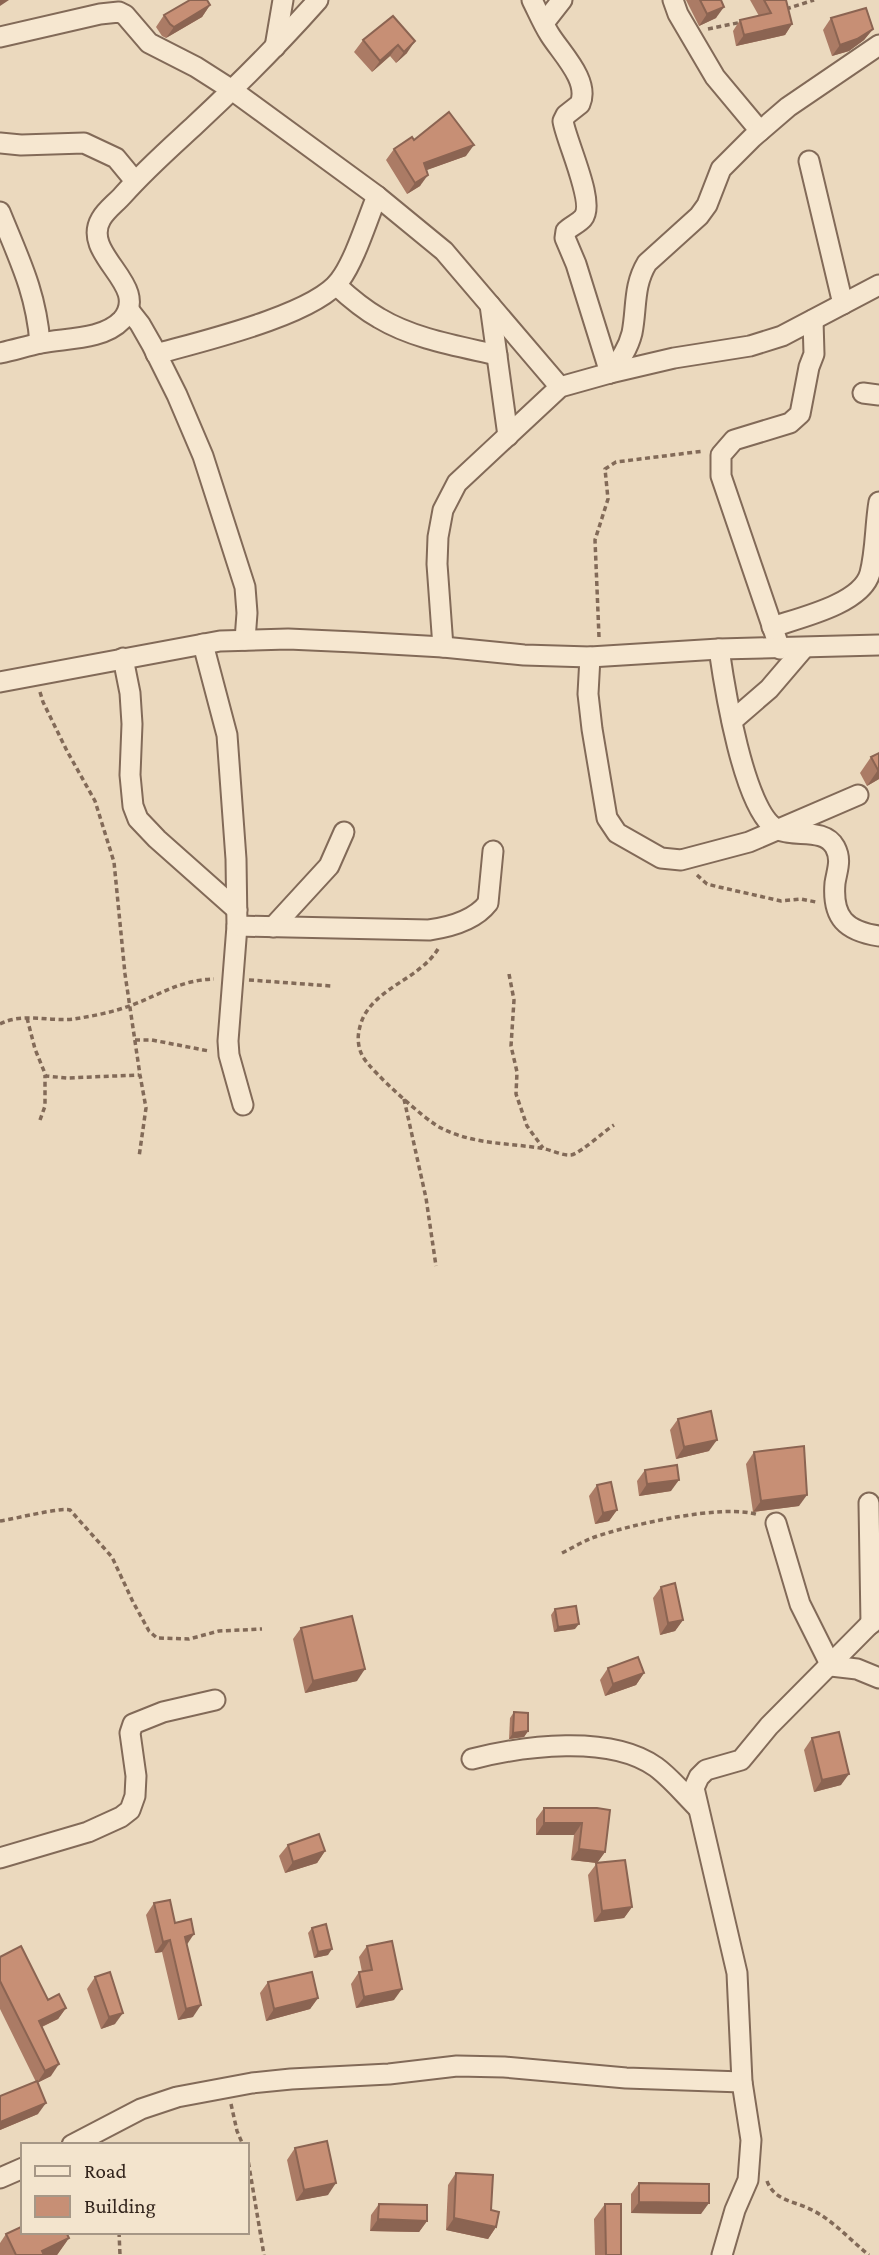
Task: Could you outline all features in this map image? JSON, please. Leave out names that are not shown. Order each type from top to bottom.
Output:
[{"type":"street","points":[[274,48],[283,0]]},
{"type":"street","points":[[245,640],[245,587],[203,456],[177,395],[140,324],[129,310],[123,279],[103,254],[98,226],[101,219],[135,181],[232,90],[318,0]]},
{"type":"street","points":[[533,0],[544,23],[575,71],[581,90],[580,104],[564,117],[563,121],[586,194],[587,209],[584,217],[566,231],[565,239],[576,264],[610,373]]},
{"type":"street","points":[[544,23],[562,0]]},
{"type":"street","points":[[673,0],[678,14],[715,77],[760,131]]},
{"type":"street","points":[[0,37],[119,12],[130,18],[154,48],[196,67],[232,90],[377,196],[444,251],[560,387]]},
{"type":"street","points":[[610,373],[622,357],[631,337],[635,291],[641,272],[647,262],[699,216],[707,205],[722,169],[788,107],[879,45]]},
{"type":"street","points":[[0,143],[84,143],[116,158],[135,181]]},
{"type":"street","points":[[809,161],[843,303]]},
{"type":"street","points":[[156,354],[247,328],[324,296],[336,285],[347,268],[377,196]]},
{"type":"street","points":[[0,212],[30,284],[40,343]]},
{"type":"street","points":[[336,285],[379,319],[445,344],[497,355]]},
{"type":"street","points":[[443,647],[437,564],[443,510],[457,483],[560,387],[674,358],[750,346],[782,336],[879,285]]},
{"type":"street","points":[[490,305],[508,436]]},
{"type":"street","points":[[0,353],[40,343],[89,336],[120,322],[129,310]]},
{"type":"street","points":[[780,649],[721,476],[721,455],[734,440],[790,423],[800,414],[814,354],[813,320]]},
{"type":"street","points":[[772,627],[838,603],[864,584],[871,571],[879,502]]},
{"type":"street","points":[[0,682],[204,644],[245,640],[288,639],[443,647],[524,655],[595,657],[719,649],[804,649],[879,645]]},
{"type":"street","points":[[204,644],[228,735],[237,918],[229,1050],[243,1105]]},
{"type":"street","points":[[719,649],[742,763],[766,819],[778,830],[827,837],[831,841],[836,848],[839,862],[835,891],[837,912],[850,929],[879,936]]},
{"type":"street","points":[[732,720],[769,689],[804,649]]},
{"type":"street","points":[[595,657],[588,694],[608,820],[618,833],[661,858],[674,861],[749,842],[858,795]]},
{"type":"street","points":[[123,658],[130,693],[132,724],[130,775],[133,806],[138,819],[237,918],[273,927],[429,930],[454,924],[472,917],[488,903],[493,851]]},
{"type":"street","points":[[273,927],[329,866],[344,832]]},
{"type":"street","points":[[722,2255],[748,2180],[751,2148],[742,2082],[737,1973],[694,1788],[706,1770],[741,1760],[769,1726],[875,1619],[869,1503]]},
{"type":"street","points":[[776,1522],[800,1604],[831,1665]]},
{"type":"street","points":[[831,1665],[857,1669],[879,1678]]},
{"type":"street","points":[[0,1858],[88,1832],[121,1817],[130,1810],[135,1796],[135,1760],[130,1733],[133,1724],[163,1712],[215,1700]]},
{"type":"street","points":[[472,1759],[511,1749],[606,1749],[638,1756],[656,1767],[698,1808]]},
{"type":"street","points":[[76,2143],[160,2102],[291,2079],[389,2074],[457,2066],[504,2067],[626,2078],[742,2082]]},
{"type":"street","points":[[0,2178],[21,2169]]},
{"type":"path","points":[[778,12],[814,0]]},
{"type":"path","points":[[690,33],[752,19]]},
{"type":"path","points":[[595,657],[595,540],[608,499],[605,469],[616,462],[708,450],[721,455]]},
{"type":"path","points":[[36,677],[43,702],[81,780],[95,802],[106,834],[118,886],[121,937],[146,1114],[139,1157]]},
{"type":"path","points":[[674,861],[711,885],[782,901],[808,899],[841,919]]},
{"type":"path","points":[[454,924],[428,963],[384,992],[363,1019],[359,1031],[360,1050],[365,1061],[436,1125],[463,1137],[542,1148],[567,1155],[574,1154],[614,1125]]},
{"type":"path","points":[[509,974],[514,1000],[510,1046],[517,1072],[516,1094],[527,1126],[542,1148]]},
{"type":"path","points":[[0,1024],[17,1017],[55,1021],[75,1019],[131,1005],[160,991],[203,979],[331,986]]},
{"type":"path","points":[[27,1018],[45,1075],[46,1106],[40,1120]]},
{"type":"path","points":[[135,1040],[152,1040],[205,1051],[229,1050]]},
{"type":"path","points":[[45,1075],[67,1078],[139,1075]]},
{"type":"path","points":[[403,1097],[426,1198],[436,1266]]},
{"type":"path","points":[[0,1521],[49,1513],[61,1507],[70,1510],[112,1557],[138,1612],[149,1631],[158,1638],[189,1639],[219,1631],[262,1629]]},
{"type":"path","points":[[562,1553],[590,1539],[659,1520],[750,1512],[776,1522]]},
{"type":"path","points":[[228,2088],[237,2132],[242,2143]]},
{"type":"path","points":[[751,2148],[762,2164],[774,2194],[823,2216],[869,2255]]},
{"type":"path","points":[[248,2160],[264,2255]]},
{"type":"path","points":[[119,2234],[120,2255]]},
{"type":"building","points":[[190,0],[207,0],[210,5],[174,27],[164,15]]},
{"type":"building","points":[[700,0],[721,0],[724,7],[707,14]]},
{"type":"building","points":[[764,0],[786,0],[792,24],[744,35],[740,20],[771,13]]},
{"type":"building","points":[[866,8],[873,29],[840,45],[831,18]]},
{"type":"building","points":[[393,16],[415,41],[404,52],[398,45],[380,61],[363,40]]},
{"type":"building","points":[[449,112],[474,145],[424,163],[428,175],[415,183],[394,149],[412,137],[414,140]]},
{"type":"building","points":[[879,753],[879,770],[878,770],[871,757]]},
{"type":"building","points":[[711,1411],[717,1440],[684,1447],[678,1419]]},
{"type":"building","points":[[804,1446],[807,1495],[761,1501],[754,1452]]},
{"type":"building","points":[[677,1465],[679,1480],[647,1484],[645,1470]]},
{"type":"building","points":[[611,1482],[617,1510],[603,1513],[597,1485]]},
{"type":"building","points":[[675,1583],[683,1620],[668,1623],[661,1587]]},
{"type":"building","points":[[576,1606],[579,1624],[558,1627],[555,1609]]},
{"type":"building","points":[[352,1616],[365,1669],[313,1681],[301,1628]]},
{"type":"building","points":[[638,1657],[644,1673],[613,1684],[608,1668]]},
{"type":"building","points":[[514,1712],[528,1713],[528,1731],[513,1733]]},
{"type":"building","points":[[839,1732],[849,1774],[822,1780],[812,1738]]},
{"type":"building","points":[[544,1808],[610,1810],[605,1852],[579,1849],[582,1823],[544,1823]]},
{"type":"building","points":[[319,1834],[325,1851],[293,1862],[288,1845]]},
{"type":"building","points":[[625,1860],[632,1907],[602,1911],[596,1863]]},
{"type":"building","points":[[170,1900],[175,1923],[191,1919],[194,1934],[185,1937],[201,2005],[186,2009],[170,1940],[163,1942],[154,1903]]},
{"type":"building","points":[[326,1924],[332,1949],[318,1952],[312,1928]]},
{"type":"building","points":[[392,1941],[402,1989],[364,1997],[359,1972],[372,1970],[367,1946]]},
{"type":"building","points":[[21,1946],[48,2000],[59,1994],[66,2008],[39,2021],[59,2064],[45,2071],[0,1981],[0,1957]]},
{"type":"building","points":[[110,1972],[123,2013],[109,2017],[95,1977]]},
{"type":"building","points":[[312,1972],[318,1998],[274,2009],[268,1982]]},
{"type":"building","points":[[37,2081],[46,2103],[0,2122],[0,2096]]},
{"type":"building","points":[[327,2141],[336,2183],[304,2190],[295,2148]]},
{"type":"building","points":[[456,2173],[493,2175],[491,2210],[499,2212],[496,2227],[454,2218]]},
{"type":"building","points":[[639,2183],[709,2184],[709,2203],[639,2202]]},
{"type":"building","points":[[379,2204],[427,2205],[427,2221],[378,2219]]},
{"type":"building","points":[[605,2204],[621,2204],[621,2255],[606,2255]]},
{"type":"building","points":[[21,2227],[21,2234],[67,2234],[69,2238],[42,2251],[44,2255],[16,2255],[6,2234]]}]
